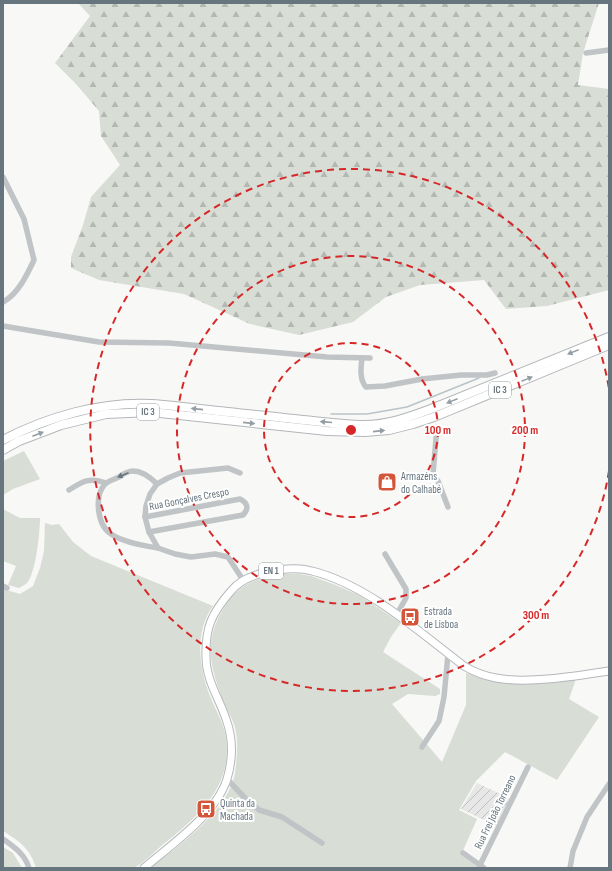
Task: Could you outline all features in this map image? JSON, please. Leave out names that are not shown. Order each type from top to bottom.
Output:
[{"type":"highway","name":"IC 3","points":[[3,440],[16,433],[58,417],[82,410],[105,406],[151,404],[328,423],[364,425],[388,422],[411,417],[609,337]]},
{"type":"highway","name":"IC 3","points":[[3,450],[19,441],[61,425],[106,414],[151,412],[327,431],[365,432],[389,430],[434,417],[609,346]]},
{"type":"main road","name":"EN 1","points":[[144,868],[208,812],[220,796],[227,779],[232,747],[230,733],[226,718],[208,674],[206,643],[212,616],[232,590],[243,580],[278,569],[299,569],[312,571],[361,591],[397,614],[464,666],[475,672],[496,678],[532,680],[577,676],[609,671]]},
{"type":"street","points":[[586,53],[609,50]]},
{"type":"street","points":[[3,177],[24,219],[34,260],[27,276],[10,297],[3,302]]},
{"type":"street","points":[[3,326],[99,342],[169,343],[327,358],[370,358]]},
{"type":"street","points":[[362,358],[361,372],[363,382],[368,387],[461,375],[495,373]]},
{"type":"street","points":[[437,427],[433,474],[438,481],[448,507]]},
{"type":"street","points":[[158,548],[149,532],[145,517],[146,506],[150,494],[158,484],[180,473],[228,468],[240,473]]},
{"type":"street","points":[[158,484],[142,473],[133,471],[106,483],[102,489],[98,506],[100,518],[110,534],[144,546],[158,548],[175,554],[191,556],[215,554],[228,557],[243,580]]},
{"type":"street","points":[[69,490],[83,481],[94,479],[106,483]]},
{"type":"street","name":"Rua Gonçalves Crespo","points":[[145,517],[240,499],[245,501],[247,506],[247,511],[243,515],[149,532]]},
{"type":"street","points":[[385,554],[406,589],[406,598],[397,614]]},
{"type":"street","points":[[422,747],[439,721],[444,697],[448,654]]},
{"type":"street","name":"Rua Frei João Torreano","points":[[463,853],[482,866],[528,767]]},
{"type":"street","points":[[227,779],[259,810],[282,817],[322,843]]},
{"type":"street","points":[[570,868],[573,851],[587,817],[609,784]]},
{"type":"street","points":[[3,839],[18,849],[28,863],[29,868]]},
{"type":"shaded area","points":[[477,783],[509,798],[497,826],[461,809]]},
{"type":"green space","points":[[78,3],[599,3],[583,53],[578,85],[609,89],[609,290],[547,306],[506,309],[484,280],[420,285],[386,297],[353,322],[299,335],[250,324],[184,294],[99,280],[71,268],[71,257],[83,225],[91,197],[120,165],[101,136],[99,111],[76,84],[55,63],[90,16]]},
{"type":"green space","points":[[24,451],[40,479],[13,489],[3,495],[3,461]]},
{"type":"green space","points":[[3,509],[20,518],[40,518],[33,571],[27,583],[19,588],[8,585],[16,566],[3,561]]},
{"type":"green space","points":[[45,523],[52,525],[59,524],[73,542],[91,556],[213,606],[203,627],[200,650],[206,685],[225,733],[227,752],[225,769],[219,785],[199,812],[147,859],[131,869],[36,868],[31,855],[27,850],[14,838],[3,831],[3,589],[20,594],[33,586],[40,568],[44,551]]},
{"type":"green space","points":[[278,574],[299,574],[311,576],[333,584],[359,595],[401,623],[383,652],[440,689],[440,694],[435,696],[408,694],[392,704],[442,762],[466,705],[466,673],[494,682],[513,684],[576,679],[569,699],[599,717],[557,780],[505,752],[476,781],[459,810],[477,819],[461,855],[479,868],[150,868],[186,840],[209,818],[227,794],[233,781],[235,775],[237,736],[213,671],[211,659],[212,636],[222,611],[233,595],[245,585]]},
{"type":"green space","points":[[3,847],[13,853],[22,868],[3,868]]},
{"type":"waterway","points":[[331,414],[367,414],[407,407],[479,378]]},
{"type":"place","name":"Armazéns do Calhabé","points":[[387,482]]},
{"type":"place","name":"Estrada de Lisboa","points":[[410,617]]},
{"type":"place","name":"Quinta da Machada","points":[[206,809]]}]
